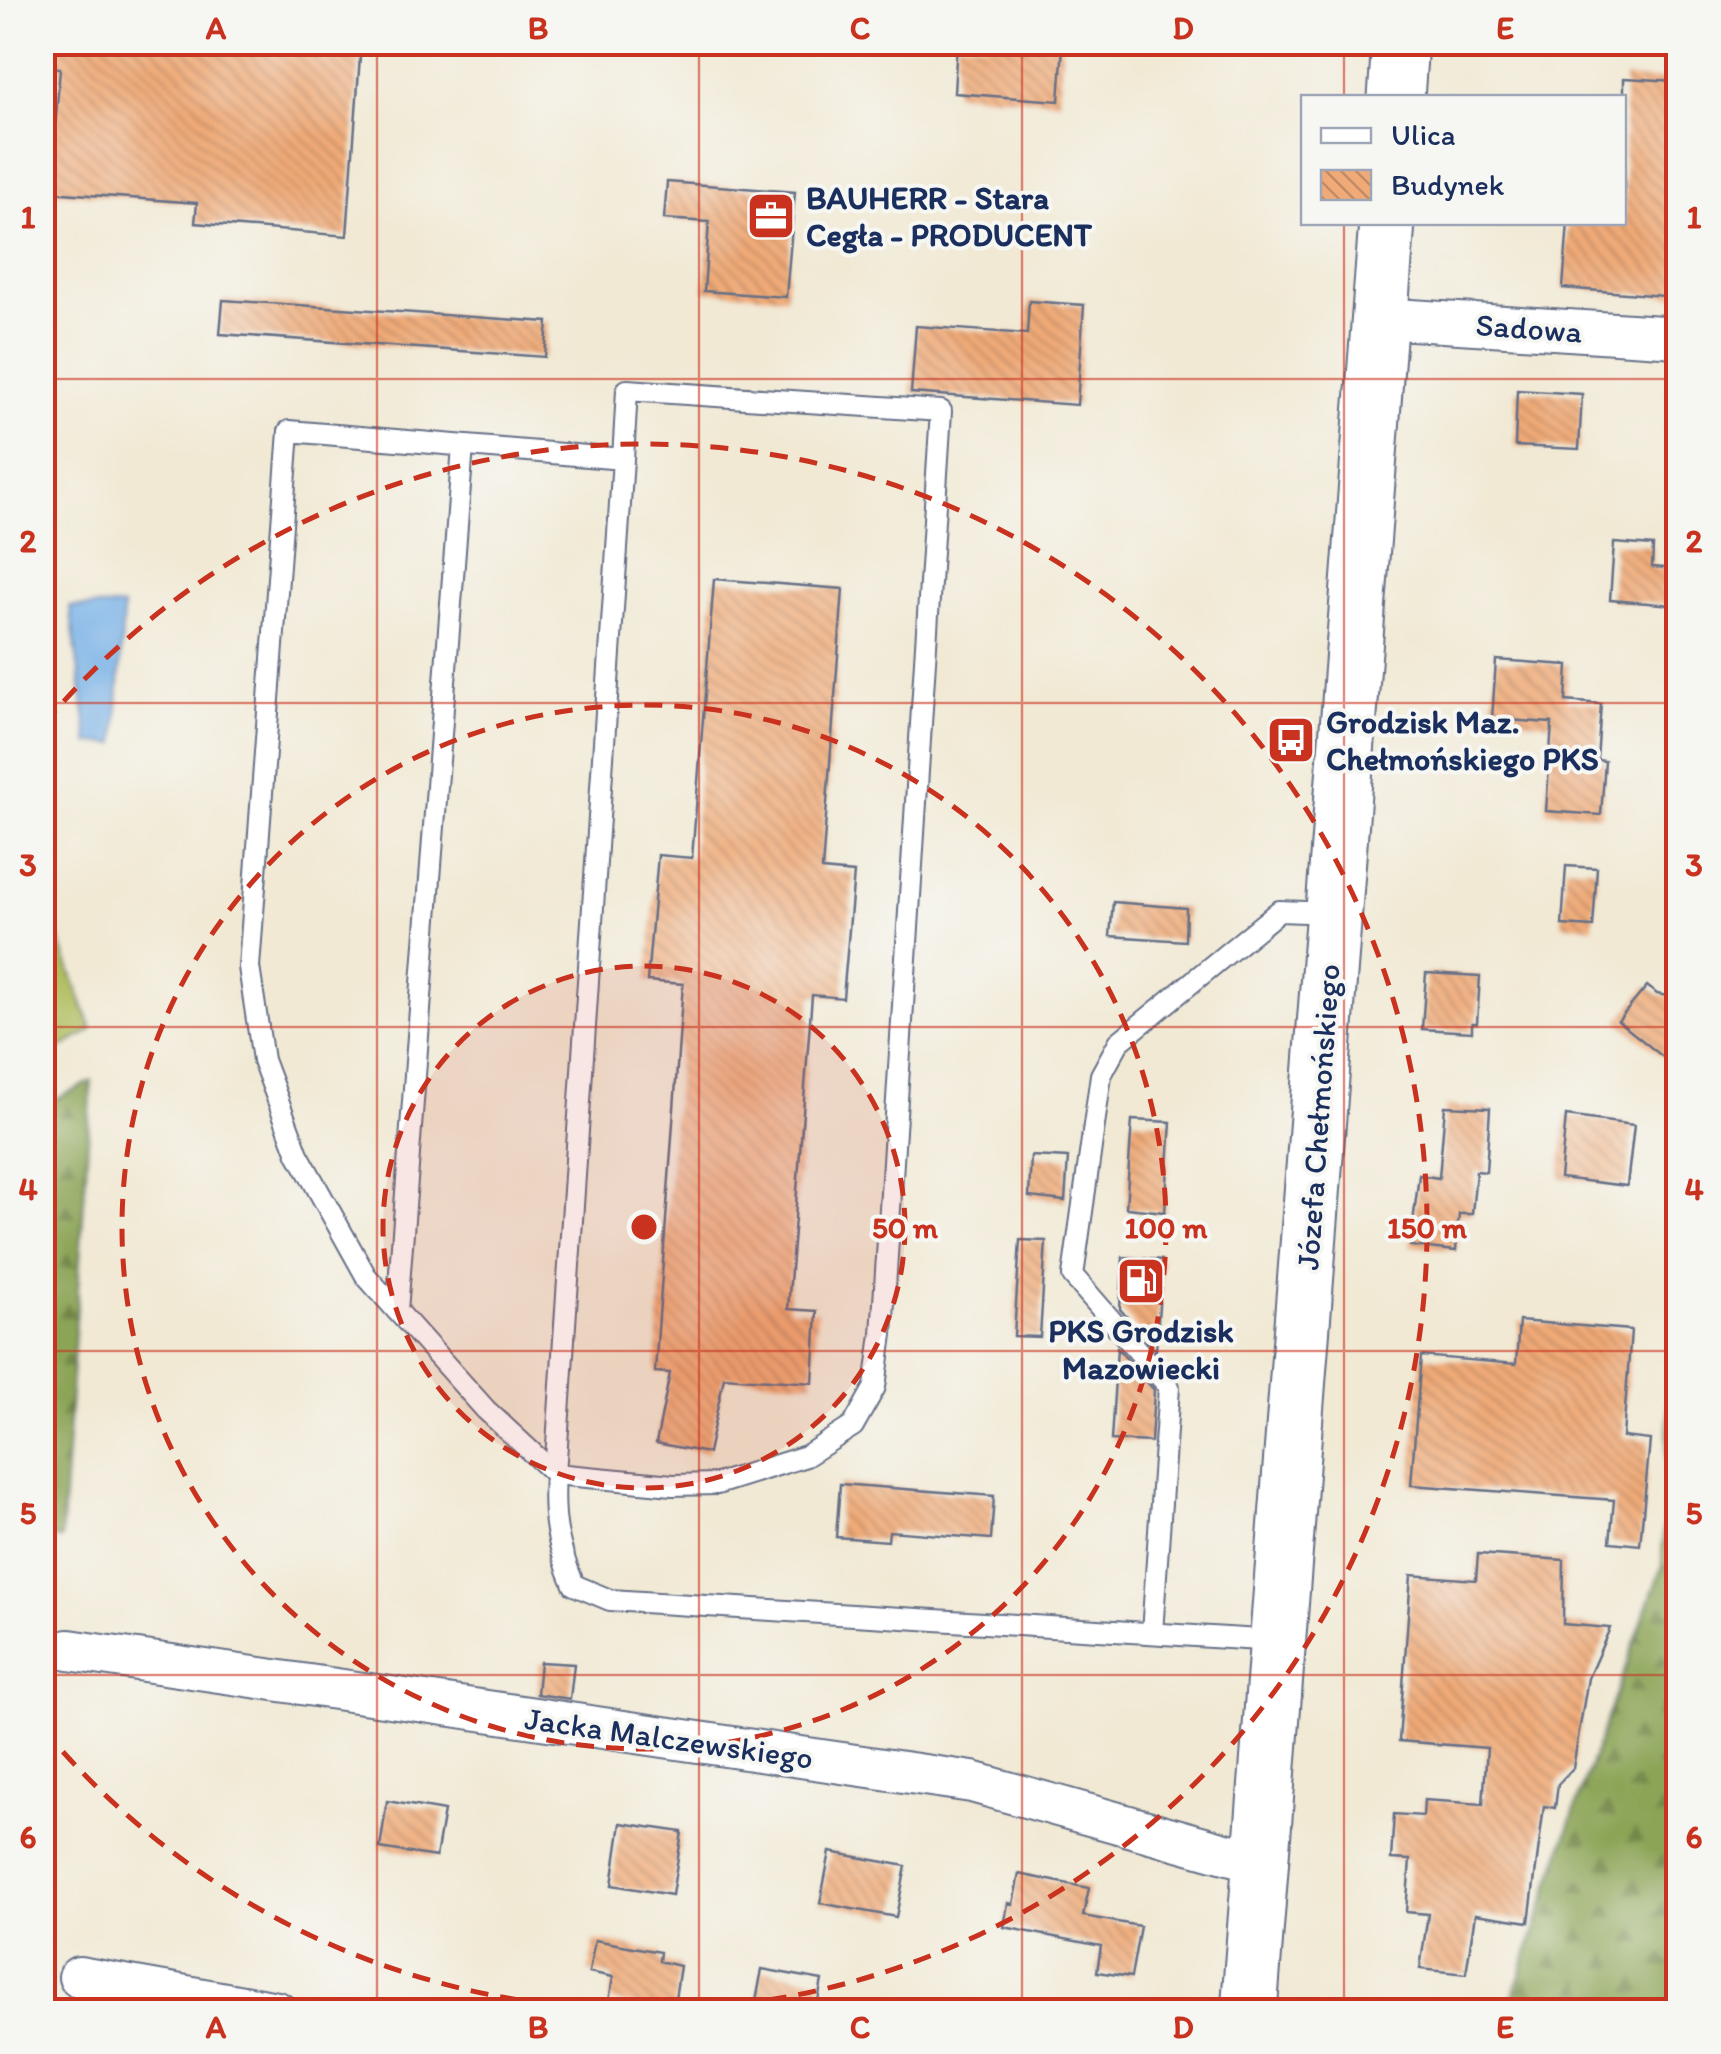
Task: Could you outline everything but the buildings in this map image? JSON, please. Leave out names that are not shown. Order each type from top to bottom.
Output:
[{"type":"street","points":[[1396,95],[1400,42]]},
{"type":"street","name":"Józefa Chełmońskiego","points":[[1249,2012],[1387,225]]},
{"type":"street","name":"Sadowa","points":[[1380,318],[1678,337]]},
{"type":"street","name":"Jacka Malczewskiego","points":[[68,1650],[972,1782],[1261,1863]]},
{"type":"street","points":[[79,1977],[277,2012]]},
{"type":"lane","points":[[623,459],[288,431],[249,968],[263,1060],[298,1154],[366,1276],[486,1410],[556,1474],[674,1486],[718,1484],[806,1456],[853,1426],[875,1387],[882,1334],[940,411],[627,390],[623,459],[556,1474],[554,1500],[558,1546],[574,1585],[610,1600],[1278,1642]]},
{"type":"lane","points":[[397,1310],[463,446]]},
{"type":"lane","points":[[1152,1633],[1169,1387],[1073,1276],[1101,1075],[1120,1042],[1278,911],[1334,913]]},
{"type":"lane","points":[[42,978],[42,1006]]},
{"type":"green space","points":[[43,894],[92,1030],[43,1058],[43,1034],[56,995],[43,941]]},
{"type":"green space","points":[[92,1081],[61,1539],[42,1537],[43,1106]]},
{"type":"green space","points":[[1678,1299],[1678,2011],[1508,2012],[1580,1794],[1662,1566],[1673,1309]]},
{"type":"green space","points":[[1678,1299],[1678,1575],[1662,1566],[1673,1309]]},
{"type":"water","points":[[70,607],[123,607],[116,744],[89,743]]},
{"type":"place","name":"BAUHERR - Stara Cegła - PRODUCENT","points":[[771,216]]},
{"type":"place","name":"Grodzisk Maz. Chełmońskiego PKS","points":[[1291,740]]},
{"type":"place","name":"PKS Grodzisk Mazowiecki","points":[[1141,1281]]}]
